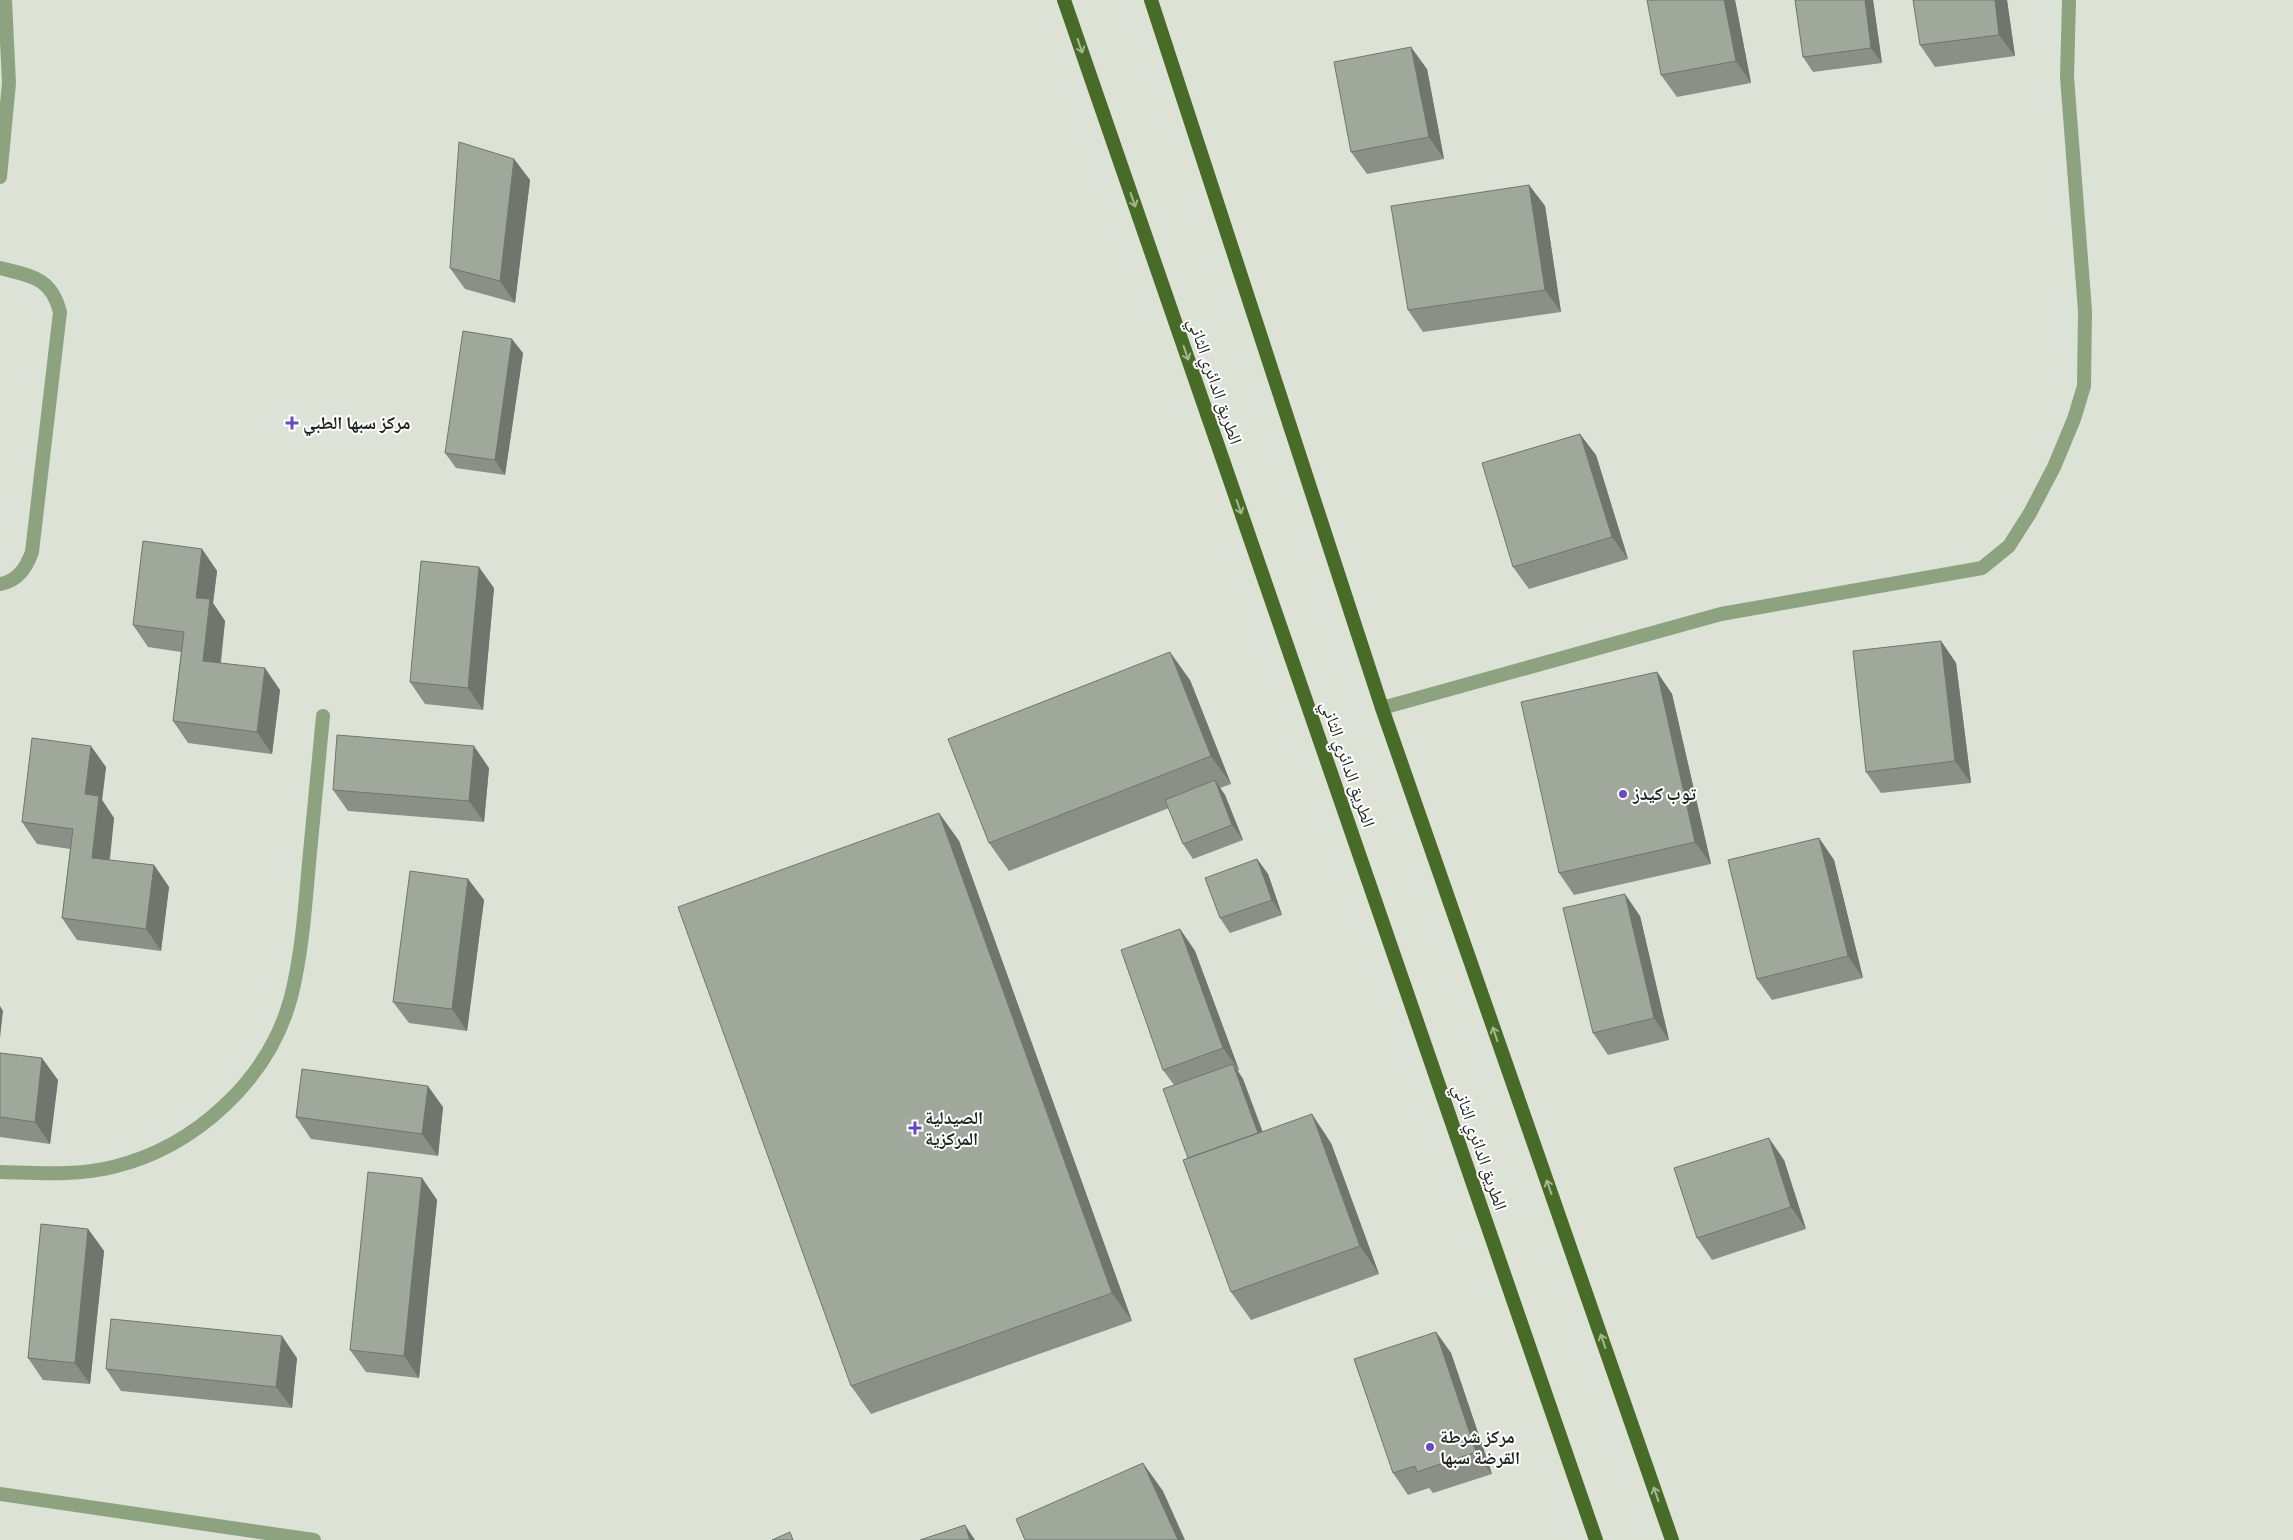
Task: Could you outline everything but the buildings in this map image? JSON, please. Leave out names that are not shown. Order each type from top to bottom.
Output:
[{"type":"main road","name":"الطريق الدائري الثاني","points":[[1064,0],[1596,1540]]},
{"type":"main road","points":[[1151,0],[1382,708],[1672,1540]]},
{"type":"street","points":[[0,177],[9,83],[5,0]]},
{"type":"street","points":[[1382,708],[1721,614],[1982,568],[2009,546],[2054,467],[2074,419],[2084,386],[2085,311],[2067,77],[2069,0]]},
{"type":"street","points":[[0,268],[42,281],[54,295],[60,312],[32,552],[27,565],[19,576],[0,584]]},
{"type":"street","points":[[0,1172],[71,1174],[113,1167],[154,1154],[191,1133],[224,1107],[253,1074],[275,1038],[290,999],[302,943],[323,716]]},
{"type":"street","points":[[0,1494],[314,1540]]},
{"type":"place","name":"مركز سبها الطبي","points":[[292,423]]},
{"type":"place","name":"توب كيدز","points":[[1623,794]]},
{"type":"place","name":"الصيدلية المركزية","points":[[915,1128]]},
{"type":"place","name":"مركز شرطة القرضة سبها","points":[[1430,1447]]}]
